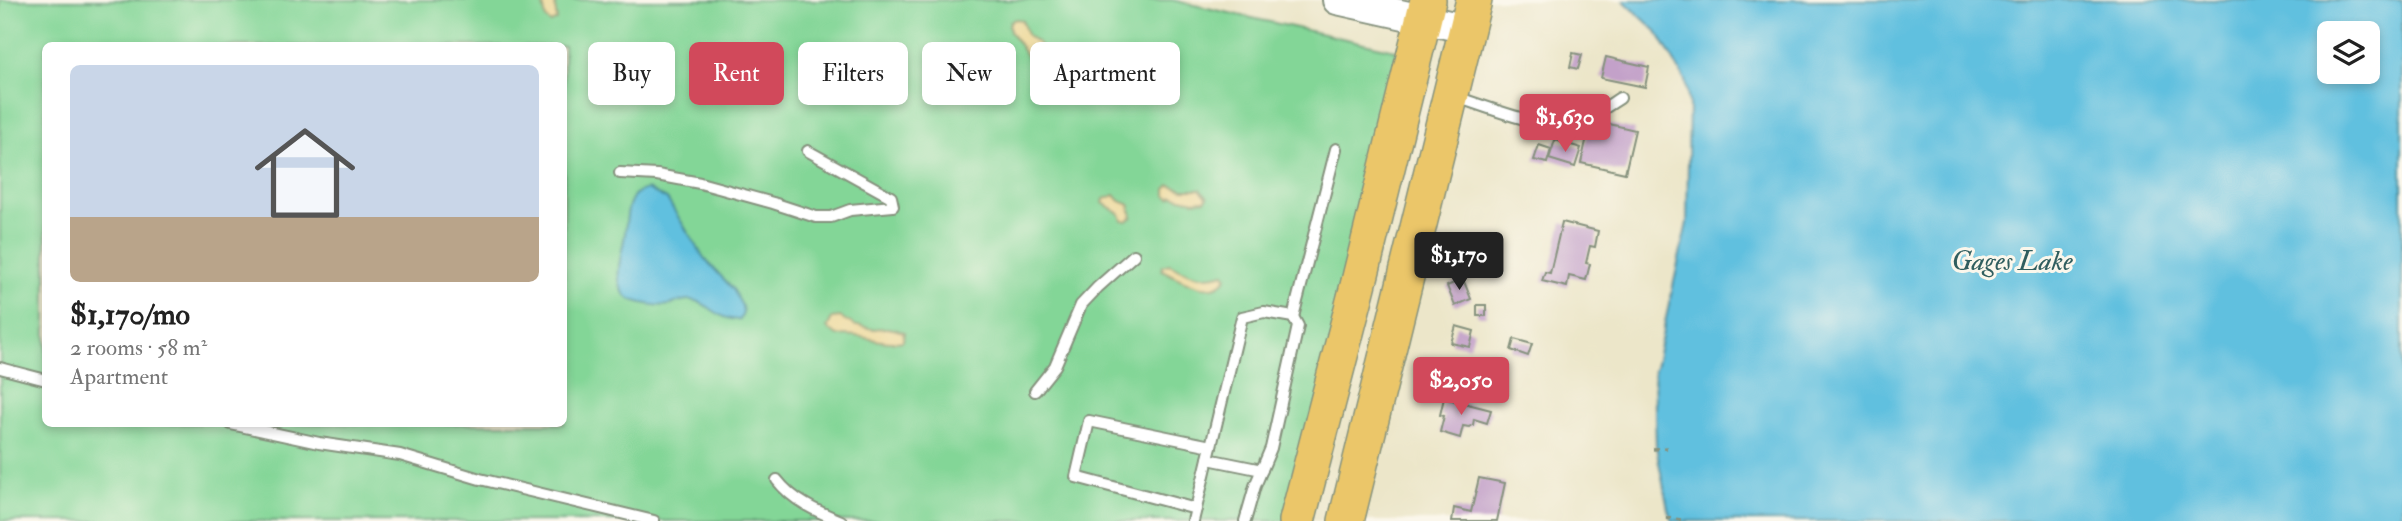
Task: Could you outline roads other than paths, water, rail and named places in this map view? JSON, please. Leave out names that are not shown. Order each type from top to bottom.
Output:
[{"type":"main road","points":[[1297,521],[1359,286],[1426,10]]},
{"type":"main road","points":[[1346,521],[1471,15]]},
{"type":"street","points":[[1337,0],[1471,15]]},
{"type":"lane","points":[[1450,95],[1536,122],[1558,126],[1578,123],[1620,98]]},
{"type":"lane","points":[[1245,521],[1271,448],[1298,326],[1293,317],[1336,149]]},
{"type":"lane","points":[[620,173],[700,183],[816,217],[831,217],[850,210],[893,206],[891,197],[880,189],[808,151]]},
{"type":"lane","points":[[1035,391],[1055,366],[1081,305],[1134,255]]},
{"type":"lane","points":[[1211,446],[1089,421],[1076,478],[1194,515],[1208,459],[1242,317],[1264,312],[1293,317]]},
{"type":"lane","points":[[0,368],[42,379]]},
{"type":"lane","points":[[245,427],[319,443],[400,455],[493,483],[654,521]]},
{"type":"lane","points":[[1208,459],[1262,470]]},
{"type":"lane","points":[[777,480],[787,493],[841,521]]},
{"type":"water","name":"Gages Lake","points":[[1623,0],[2402,0],[2402,521],[1672,521],[1656,447],[1654,372],[1687,223],[1689,103],[1685,80],[1657,32]]},
{"type":"water","points":[[647,189],[667,199],[704,258],[733,289],[742,306],[740,320],[725,317],[697,301],[685,300],[669,305],[654,305],[630,299],[622,291],[619,269],[630,202],[636,194]]}]
